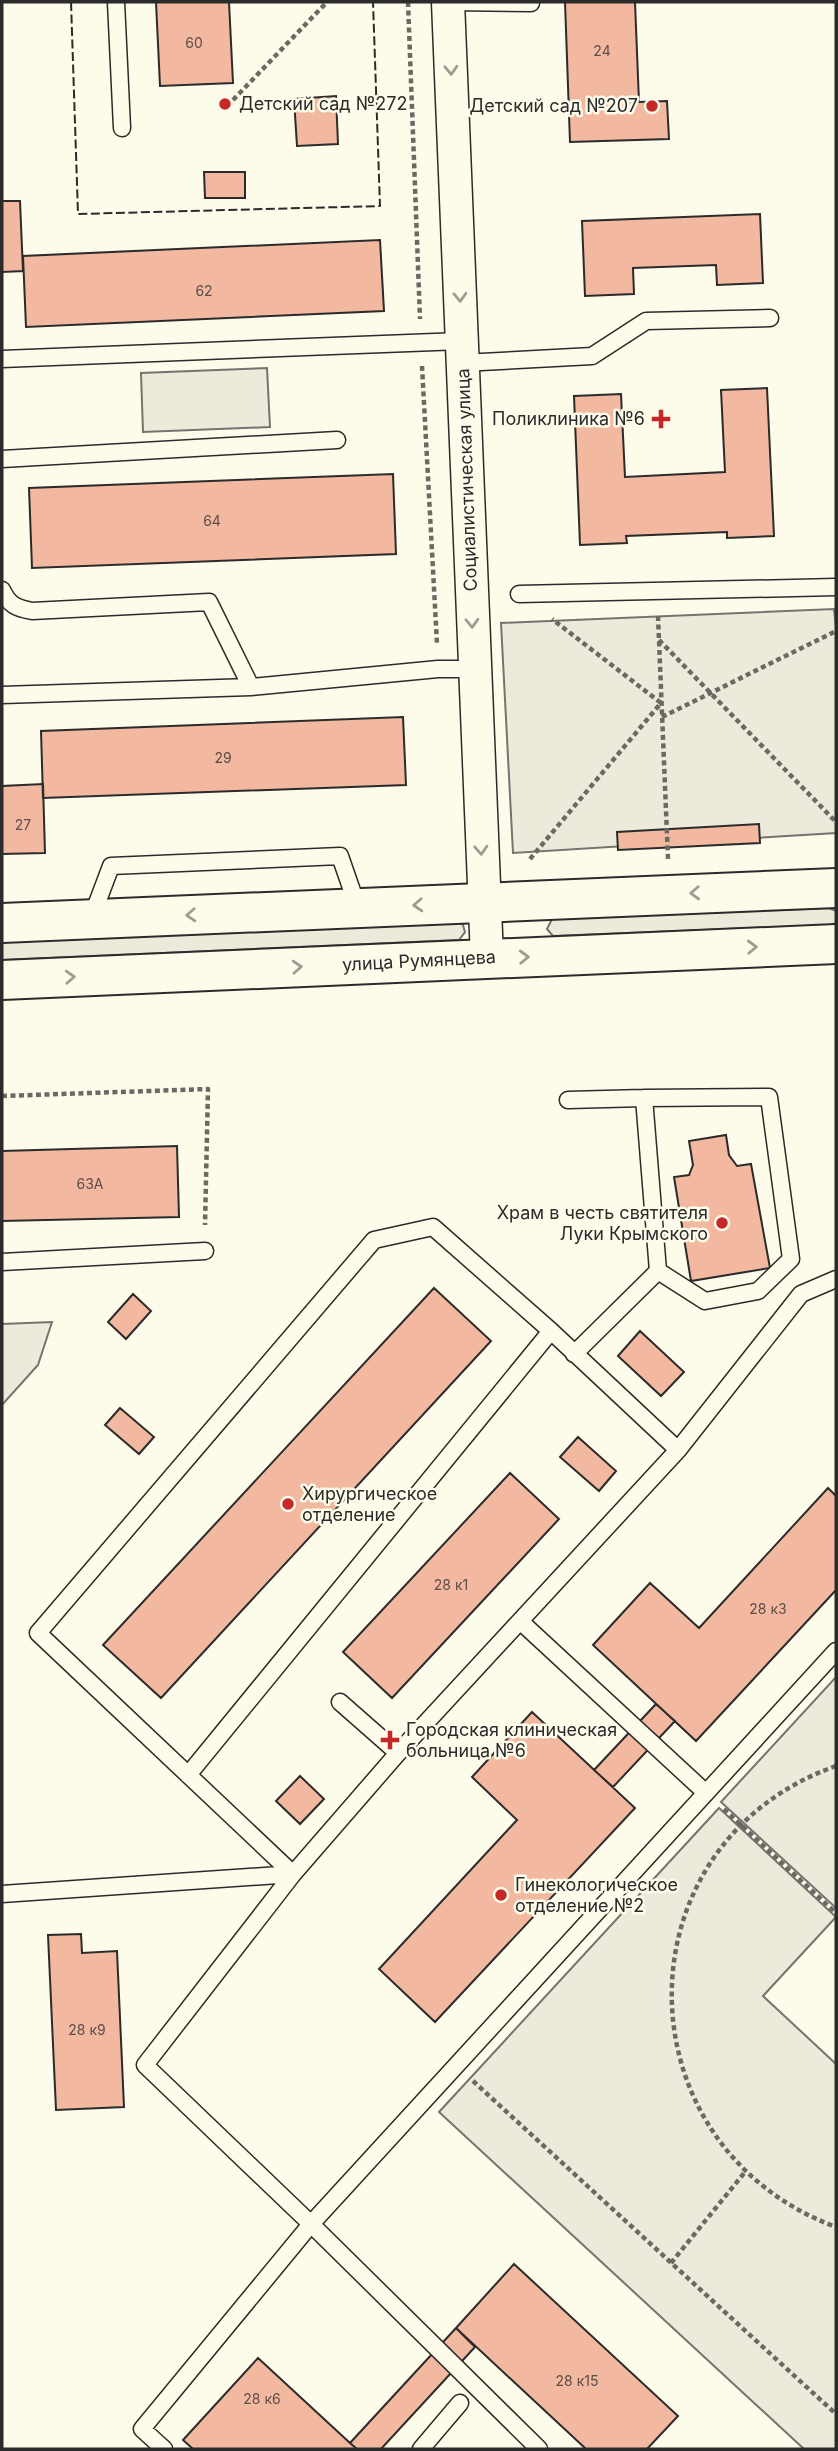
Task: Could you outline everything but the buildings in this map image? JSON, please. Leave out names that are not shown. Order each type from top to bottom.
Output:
[{"type":"main road","points":[[2,923],[836,888]]},
{"type":"main road","name":"улица Румянцева","points":[[2,980],[836,944]]},
{"type":"street","name":"Социалистическая улица","points":[[448,2],[487,958]]},
{"type":"lane","points":[[116,2],[121,128]]},
{"type":"lane","points":[[448,2],[531,3]]},
{"type":"lane","points":[[2,359],[462,352],[592,356],[646,321],[770,318]]},
{"type":"lane","points":[[2,459],[337,440]]},
{"type":"lane","points":[[519,594],[836,587]]},
{"type":"lane","points":[[2,590],[7,601],[16,608],[32,611],[209,602],[251,687]]},
{"type":"lane","points":[[2,695],[251,687],[438,669],[474,669]]},
{"type":"lane","points":[[91,919],[111,866],[326,856],[340,856],[358,908]]},
{"type":"lane","points":[[568,1100],[769,1097],[791,1259],[758,1291],[705,1300],[659,1271]]},
{"type":"lane","points":[[644,1098],[659,1271]]},
{"type":"lane","points":[[293,1874],[38,1633],[374,1240],[433,1227],[551,1331],[678,1450]]},
{"type":"lane","points":[[2,1262],[205,1251]]},
{"type":"lane","points":[[574,1354],[659,1271]]},
{"type":"lane","points":[[539,2449],[145,2065],[293,1874],[398,1753],[678,1450],[801,1294],[836,1279]]},
{"type":"lane","points":[[188,1775],[551,1331]]},
{"type":"lane","points":[[520,1621],[706,1793]]},
{"type":"lane","points":[[164,2449],[142,2429],[311,2224],[836,1651]]},
{"type":"lane","points":[[340,1702],[398,1753]]},
{"type":"lane","points":[[2,1894],[293,1874]]},
{"type":"lane","points":[[421,2449],[460,2403]]},
{"type":"path","points":[[233,100],[327,2]]},
{"type":"path","points":[[657,591],[668,860]]},
{"type":"path","points":[[519,594],[662,703]]},
{"type":"path","points":[[662,717],[836,631]]},
{"type":"path","points":[[659,639],[836,822]]},
{"type":"path","points":[[530,859],[662,703]]},
{"type":"path","points":[[2,1096],[208,1089],[205,1251]]},
{"type":"path","points":[[836,1766],[792,1786],[768,1802],[742,1825],[707,1868],[690,1904],[675,1952],[671,2012],[680,2061],[694,2099],[713,2133],[745,2172],[768,2191],[793,2207],[836,2227]]},
{"type":"path","points":[[706,1793],[836,1913]]},
{"type":"path","points":[[456,2066],[836,2414]]},
{"type":"path","points":[[671,2263],[745,2172]]},
{"type":"shaded area","points":[[267,368],[270,427],[143,432],[141,373]]},
{"type":"shaded area","points":[[834,609],[836,833],[513,853],[501,623]]},
{"type":"shaded area","points":[[829,908],[836,911],[836,923],[830,925],[553,936],[547,929],[552,919]]},
{"type":"shaded area","points":[[459,922],[465,932],[459,940],[2,960],[2,942]]},
{"type":"shaded area","points":[[52,1322],[38,1365],[2,1405],[2,1324]]},
{"type":"shaded area","points":[[836,1677],[836,1908],[721,1802]]},
{"type":"shaded area","points":[[719,1808],[836,1917],[763,1996],[836,2064],[836,2449],[804,2449],[439,2112]]},
{"type":"fence","points":[[71,2],[78,214],[380,206],[373,2]]},
{"type":"place","name":"Детский сад №272","points":[[225,104]]},
{"type":"place","name":"Детский сад №207","points":[[652,106]]},
{"type":"place","name":"Поликлиника №6","points":[[661,419]]},
{"type":"place","name":"Храм в честь святителя Луки Крымского","points":[[722,1223]]},
{"type":"place","name":"Хирургическое отделение","points":[[288,1504]]},
{"type":"place","name":"Городская клиническая больница №6","points":[[390,1740]]},
{"type":"place","name":"Гинекологическое отделение №2","points":[[501,1895]]}]
